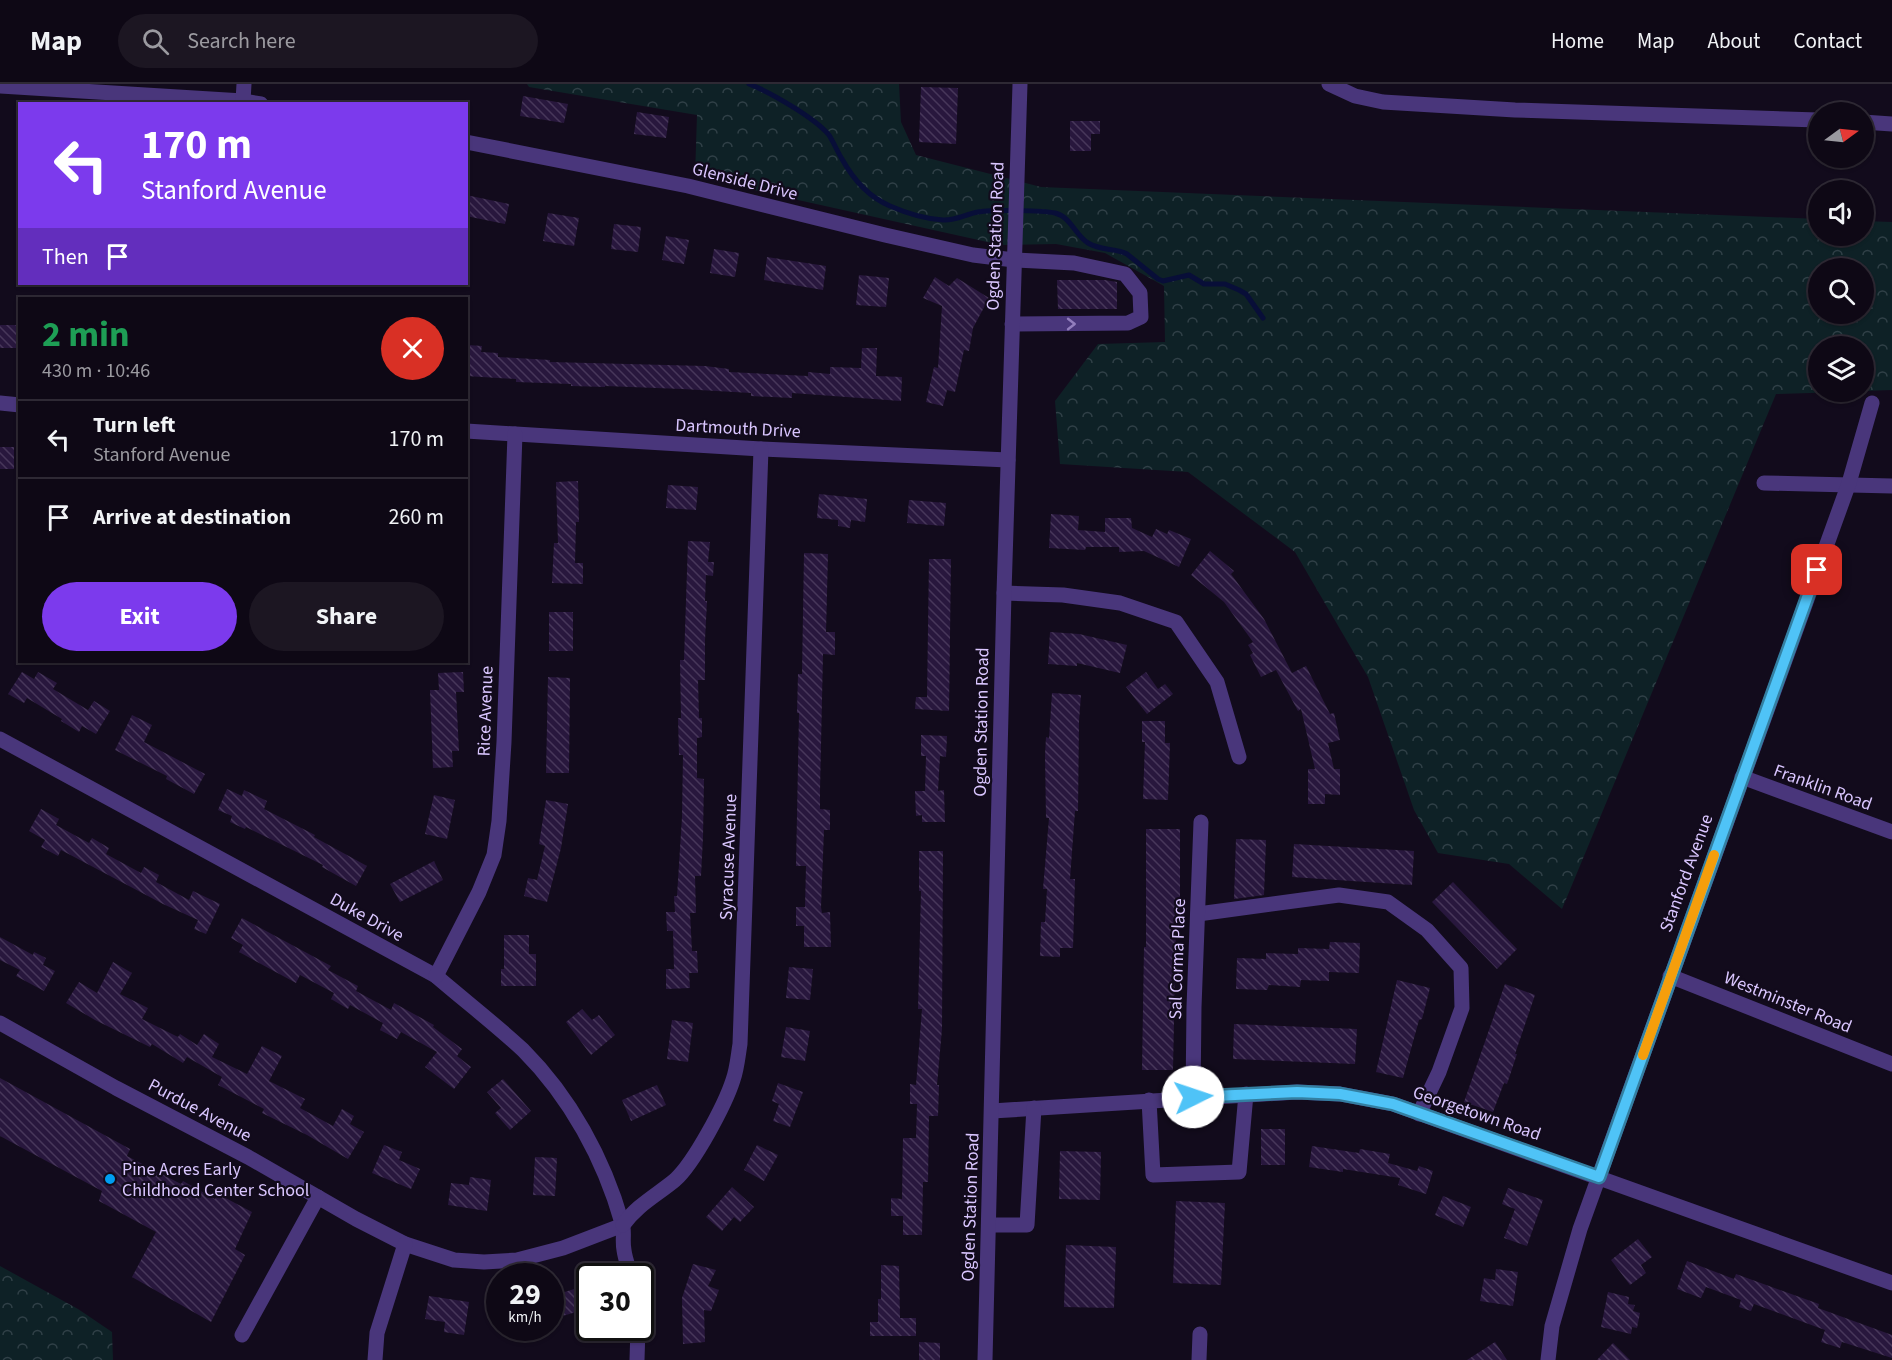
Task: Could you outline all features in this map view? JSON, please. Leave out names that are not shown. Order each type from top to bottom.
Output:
[{"type":"street","points":[[243,101],[244,84]]},
{"type":"street","name":"Ogden Station Road","points":[[985,1360],[1004,593],[1020,84]]},
{"type":"street","points":[[1329,84],[1355,96],[1383,102],[1515,110],[1808,120]]},
{"type":"street","points":[[0,86],[249,102]]},
{"type":"street","points":[[1874,123],[1892,124]]},
{"type":"street","name":"Glenside Drive","points":[[468,142],[688,186],[973,255],[1014,260],[1074,262],[1125,274],[1140,293],[1141,317],[1128,322],[1012,324]]},
{"type":"street","points":[[0,403],[18,405]]},
{"type":"street","name":"Stanford Avenue","points":[[1548,1360],[1555,1315],[1580,1229],[1849,483],[1872,403]]},
{"type":"street","name":"Dartmouth Drive","points":[[468,431],[761,449],[1008,460]]},
{"type":"street","name":"Rice Avenue","points":[[436,976],[479,892],[494,855],[499,821],[504,742],[514,434]]},
{"type":"street","name":"Syracuse Avenue","points":[[623,1225],[633,1211],[677,1178],[699,1149],[733,1080],[741,1044],[761,449]]},
{"type":"street","points":[[1764,483],[1849,483],[1892,486]]},
{"type":"street","points":[[1004,593],[1063,595],[1120,603],[1176,622],[1217,682],[1239,758]]},
{"type":"street","name":"Duke Drive","points":[[0,739],[436,976],[523,1051],[574,1114],[600,1163],[623,1225],[624,1250],[628,1263]]},
{"type":"street","name":"Franklin Road","points":[[1742,777],[1892,832]]},
{"type":"street","name":"Sal Corma Place","points":[[1193,1097],[1201,822]]},
{"type":"street","points":[[1198,914],[1339,895],[1388,902],[1427,930],[1461,968],[1462,1008],[1439,1072],[1419,1114]]},
{"type":"street","name":"Westminster Road","points":[[1670,976],[1892,1064]]},
{"type":"street","name":"Purdue Avenue","points":[[0,1023],[405,1244],[454,1260],[484,1262],[517,1260],[563,1248],[623,1225]]},
{"type":"street","name":"Georgetown Road","points":[[992,1111],[1297,1092],[1340,1094],[1393,1104],[1892,1283]]},
{"type":"street","points":[[1149,1100],[1153,1175],[1239,1172],[1246,1094]]},
{"type":"street","points":[[989,1225],[1027,1225],[1034,1108]]},
{"type":"street","points":[[242,1335],[318,1197]]},
{"type":"street","points":[[375,1360],[377,1333],[405,1244]]},
{"type":"street","points":[[1199,1360],[1200,1334]]},
{"type":"street","points":[[637,1360],[638,1341]]},
{"type":"green space","points":[[527,84],[899,84],[901,122],[916,155],[1041,187],[1808,219],[1808,246],[1874,246],[1874,221],[1892,222],[1892,390],[1874,391],[1874,336],[1808,336],[1808,393],[1776,394],[1562,909],[1509,864],[1438,853],[1414,810],[1368,677],[1295,552],[1188,472],[1060,464],[1055,401],[1098,344],[1165,342],[1164,286],[1105,253],[1056,244],[1001,245],[695,177],[697,115],[529,87]]},
{"type":"green space","points":[[0,1266],[78,1309],[112,1332],[113,1360],[0,1360]]},
{"type":"building","points":[[921,87],[958,88],[956,144],[919,142]]},
{"type":"building","points":[[523,96],[568,104],[564,123],[520,116]]},
{"type":"building","points":[[637,112],[669,117],[666,138],[634,134]]},
{"type":"building","points":[[1070,121],[1100,121],[1100,134],[1091,134],[1091,151],[1070,151]]},
{"type":"building","points":[[468,195],[509,204],[505,224],[468,216]]},
{"type":"building","points":[[548,213],[579,218],[574,246],[543,241]]},
{"type":"building","points":[[614,224],[641,227],[638,252],[611,249]]},
{"type":"building","points":[[666,236],[689,240],[684,264],[662,260]]},
{"type":"building","points":[[714,249],[739,253],[735,277],[710,273]]},
{"type":"building","points":[[767,257],[826,266],[823,290],[764,280]]},
{"type":"building","points":[[859,275],[889,278],[886,307],[856,305]]},
{"type":"building","points":[[935,277],[949,286],[957,278],[989,298],[973,328],[969,351],[964,350],[955,392],[947,390],[943,406],[926,402],[934,367],[938,368],[942,306],[923,298]]},
{"type":"building","points":[[1057,280],[1117,282],[1117,309],[1058,309]]},
{"type":"building","points":[[0,325],[18,325],[18,348],[0,348]]},
{"type":"building","points":[[468,345],[482,346],[481,352],[498,353],[498,357],[550,360],[550,362],[705,366],[729,369],[729,372],[808,376],[808,372],[830,374],[830,367],[861,368],[862,348],[877,348],[876,376],[902,377],[901,401],[792,393],[792,398],[682,389],[571,386],[571,384],[516,382],[516,379],[468,376]]},
{"type":"building","points":[[0,447],[14,447],[14,469],[0,469]]},
{"type":"building","points":[[578,481],[579,522],[576,522],[575,563],[583,563],[583,584],[552,583],[554,543],[558,543],[556,482]]},
{"type":"building","points":[[668,485],[698,487],[696,510],[666,508]]},
{"type":"building","points":[[819,494],[867,499],[865,522],[851,520],[850,528],[838,526],[838,520],[817,518]]},
{"type":"building","points":[[909,500],[946,503],[944,526],[907,523]]},
{"type":"building","points":[[1051,514],[1079,516],[1078,530],[1105,532],[1105,518],[1131,518],[1132,528],[1152,537],[1156,529],[1167,534],[1169,530],[1191,539],[1179,567],[1144,551],[1119,552],[1119,547],[1086,547],[1085,550],[1049,548]]},
{"type":"building","points":[[688,541],[710,542],[708,562],[714,562],[713,576],[706,575],[705,680],[698,680],[702,737],[697,738],[697,778],[704,779],[703,837],[701,876],[695,876],[696,913],[690,913],[692,951],[697,951],[698,973],[689,973],[690,988],[666,989],[666,969],[674,969],[673,931],[667,931],[666,912],[675,912],[674,896],[677,896],[682,817],[683,755],[679,755],[678,718],[681,718],[680,660],[684,660]]},
{"type":"building","points":[[1210,551],[1234,571],[1231,574],[1264,619],[1292,673],[1306,666],[1330,714],[1334,713],[1340,740],[1328,743],[1334,769],[1340,769],[1340,795],[1325,794],[1325,804],[1308,804],[1308,769],[1315,769],[1301,709],[1298,711],[1276,670],[1261,677],[1250,655],[1253,653],[1248,645],[1253,642],[1224,602],[1191,575]]},
{"type":"building","points":[[804,553],[828,554],[826,632],[835,632],[835,655],[823,654],[820,791],[820,809],[830,810],[830,830],[824,830],[821,907],[822,913],[830,912],[831,947],[804,947],[804,926],[796,926],[796,907],[805,907],[806,866],[796,866],[799,713],[797,713],[798,674],[802,674]]},
{"type":"building","points":[[929,559],[951,559],[949,711],[915,709],[916,697],[927,697]]},
{"type":"building","points":[[549,612],[573,612],[573,651],[549,651]]},
{"type":"building","points":[[1050,632],[1079,634],[1127,645],[1120,673],[1077,663],[1077,666],[1048,664]]},
{"type":"building","points":[[22,672],[34,679],[38,672],[57,683],[53,689],[88,710],[94,701],[110,711],[96,734],[82,726],[79,732],[27,698],[24,703],[8,694]]},
{"type":"building","points":[[463,672],[464,692],[456,692],[459,751],[452,751],[453,767],[433,768],[430,690],[439,690],[438,673]]},
{"type":"building","points":[[1146,672],[1158,689],[1165,684],[1173,694],[1147,714],[1126,687]]},
{"type":"building","points":[[548,677],[570,678],[569,773],[546,773]]},
{"type":"building","points":[[1052,693],[1081,695],[1078,811],[1075,811],[1070,879],[1075,879],[1073,948],[1060,948],[1060,957],[1040,956],[1041,922],[1045,922],[1047,889],[1043,889],[1049,818],[1046,818],[1045,755],[1046,737],[1049,738]]},
{"type":"building","points":[[132,715],[152,725],[144,742],[205,774],[194,794],[166,779],[167,776],[115,750]]},
{"type":"building","points":[[1142,721],[1165,721],[1165,743],[1170,743],[1168,800],[1143,799],[1145,742],[1142,742]]},
{"type":"building","points":[[921,735],[947,736],[946,757],[940,756],[938,791],[944,790],[945,822],[922,822],[922,815],[916,816],[915,791],[925,791],[926,756],[921,756]]},
{"type":"building","points":[[227,789],[242,796],[244,790],[267,801],[264,809],[315,835],[314,837],[367,866],[356,886],[322,867],[323,865],[246,827],[245,829],[230,822],[232,816],[218,810]]},
{"type":"building","points":[[434,795],[455,800],[447,839],[425,834]]},
{"type":"building","points":[[546,800],[568,804],[561,848],[547,902],[524,896],[528,878],[537,880],[545,846],[539,844]]},
{"type":"building","points":[[41,809],[59,819],[56,825],[89,843],[92,838],[109,848],[106,854],[141,873],[144,867],[159,875],[156,882],[189,900],[193,891],[220,904],[206,934],[194,929],[198,920],[61,850],[58,856],[41,847],[45,840],[29,831]]},
{"type":"building","points":[[1146,829],[1180,829],[1180,923],[1176,923],[1173,1070],[1142,1070],[1144,947],[1146,947]]},
{"type":"building","points":[[1236,839],[1266,840],[1264,895],[1234,899]]},
{"type":"building","points":[[1294,844],[1414,851],[1412,885],[1292,877]]},
{"type":"building","points":[[919,851],[943,851],[942,1029],[937,1085],[939,1085],[938,1116],[929,1116],[928,1182],[923,1182],[922,1235],[903,1235],[903,1216],[891,1216],[891,1198],[902,1199],[903,1138],[916,1138],[917,1104],[910,1104],[910,1084],[916,1085],[922,1009],[918,1009],[921,891],[919,891]]},
{"type":"building","points":[[434,861],[443,880],[400,902],[390,884]]},
{"type":"building","points":[[1453,882],[1517,949],[1497,969],[1432,902]]},
{"type":"building","points":[[242,918],[331,966],[328,970],[358,986],[356,991],[391,1010],[394,1003],[434,1025],[433,1027],[462,1049],[457,1056],[471,1067],[454,1089],[425,1067],[437,1052],[401,1032],[397,1039],[380,1030],[383,1023],[350,1005],[348,1009],[331,999],[334,993],[300,975],[296,983],[239,952],[243,945],[231,938]]},
{"type":"building","points":[[504,935],[529,935],[529,954],[536,954],[536,986],[501,986],[501,969],[504,969]]},
{"type":"building","points":[[0,937],[33,955],[34,952],[46,958],[43,965],[55,971],[44,991],[16,976],[20,970],[0,960]]},
{"type":"building","points":[[1330,942],[1360,943],[1359,973],[1329,972],[1329,981],[1301,980],[1300,987],[1269,985],[1267,990],[1236,989],[1237,958],[1266,959],[1266,953],[1298,954],[1298,948],[1329,949]]},
{"type":"building","points":[[113,962],[132,973],[120,994],[148,1008],[142,1019],[178,1037],[180,1034],[197,1045],[204,1034],[219,1044],[212,1057],[247,1074],[262,1046],[282,1056],[269,1081],[305,1099],[300,1108],[333,1126],[342,1109],[354,1116],[350,1124],[364,1132],[348,1159],[307,1135],[262,1113],[264,1109],[218,1085],[222,1077],[187,1057],[183,1063],[152,1044],[150,1047],[66,1003],[79,982],[97,993]]},
{"type":"building","points":[[789,967],[813,969],[810,1000],[786,998]]},
{"type":"building","points":[[1397,980],[1430,988],[1403,1078],[1376,1072]]},
{"type":"building","points":[[1505,984],[1535,995],[1507,1084],[1504,1083],[1493,1112],[1464,1102]]},
{"type":"building","points":[[582,1009],[592,1020],[599,1015],[615,1035],[591,1055],[566,1022]]},
{"type":"building","points":[[672,1020],[693,1023],[688,1062],[667,1059]]},
{"type":"building","points":[[1234,1024],[1357,1029],[1355,1064],[1233,1059]]},
{"type":"building","points":[[786,1027],[810,1031],[805,1061],[781,1057]]},
{"type":"building","points":[[0,1078],[130,1149],[127,1156],[181,1184],[183,1181],[215,1199],[218,1194],[252,1212],[235,1249],[245,1255],[211,1322],[132,1277],[156,1232],[99,1201],[102,1191],[0,1136]]},
{"type":"building","points":[[503,1079],[531,1111],[510,1130],[495,1113],[501,1108],[487,1092]]},
{"type":"building","points":[[778,1083],[803,1092],[790,1127],[773,1121],[779,1104],[772,1101]]},
{"type":"building","points":[[657,1085],[666,1105],[631,1121],[622,1100]]},
{"type":"building","points":[[1261,1129],[1285,1129],[1285,1165],[1261,1165]]},
{"type":"building","points":[[384,1145],[402,1152],[399,1160],[420,1169],[411,1189],[372,1173]]},
{"type":"building","points":[[757,1145],[778,1155],[764,1181],[744,1170]]},
{"type":"building","points":[[1312,1146],[1359,1153],[1360,1149],[1390,1154],[1388,1163],[1417,1171],[1419,1166],[1433,1171],[1426,1194],[1398,1185],[1400,1178],[1343,1169],[1343,1172],[1309,1167]]},
{"type":"building","points":[[1060,1151],[1101,1152],[1100,1200],[1059,1199]]},
{"type":"building","points":[[535,1157],[557,1158],[555,1196],[533,1195]]},
{"type":"building","points":[[470,1177],[491,1180],[487,1211],[448,1205],[451,1183],[469,1185]]},
{"type":"building","points":[[732,1187],[754,1207],[740,1222],[734,1217],[722,1231],[706,1217]]},
{"type":"building","points":[[1508,1188],[1543,1200],[1527,1246],[1504,1238],[1515,1209],[1502,1204]]},
{"type":"building","points":[[1443,1196],[1471,1207],[1463,1227],[1435,1215]]},
{"type":"building","points":[[1176,1201],[1225,1203],[1221,1285],[1173,1283]]},
{"type":"building","points":[[1638,1239],[1652,1257],[1641,1265],[1646,1273],[1630,1285],[1611,1260]]},
{"type":"building","points":[[1066,1245],[1116,1247],[1114,1308],[1064,1307]]},
{"type":"building","points":[[1687,1261],[1734,1279],[1736,1274],[1819,1304],[1818,1308],[1892,1335],[1892,1358],[1842,1342],[1840,1348],[1821,1342],[1825,1330],[1754,1304],[1751,1311],[1739,1307],[1741,1300],[1706,1287],[1701,1298],[1677,1289]]},
{"type":"building","points":[[693,1264],[716,1270],[708,1286],[719,1290],[711,1311],[704,1310],[705,1342],[683,1344],[682,1298]]},
{"type":"building","points":[[881,1265],[899,1266],[900,1318],[916,1318],[916,1336],[870,1336],[870,1322],[878,1322]]},
{"type":"building","points":[[1496,1269],[1518,1272],[1513,1306],[1480,1301],[1484,1278],[1495,1280]]},
{"type":"building","points":[[576,1288],[576,1312],[564,1316],[564,1292]]},
{"type":"building","points":[[1608,1292],[1629,1297],[1628,1304],[1635,1305],[1633,1311],[1640,1313],[1637,1328],[1632,1327],[1631,1334],[1601,1327]]},
{"type":"building","points":[[429,1296],[469,1302],[464,1335],[444,1332],[445,1322],[425,1319]]},
{"type":"building","points":[[919,1342],[940,1343],[940,1360],[919,1360]]},
{"type":"building","points":[[1495,1342],[1507,1360],[1467,1360]]},
{"type":"building","points":[[1613,1343],[1630,1360],[1597,1360]]},
{"type":"waterway","points":[[749,84],[792,106],[814,121],[829,135],[856,180],[875,198],[890,206],[916,215],[943,220],[985,211],[1055,213],[1065,218],[1088,243],[1127,254],[1158,279],[1163,281],[1189,275],[1204,284],[1225,284],[1239,290],[1246,294],[1263,318]]},
{"type":"slow traffic","points":[[1643,1055],[1714,855]]},
{"type":"place","name":"Pine Acres Early Childhood Center School","points":[[110,1179]]},
{"type":"route","points":[[1193,1097],[1297,1092],[1340,1094],[1393,1104],[1599,1177],[1817,570]]}]
